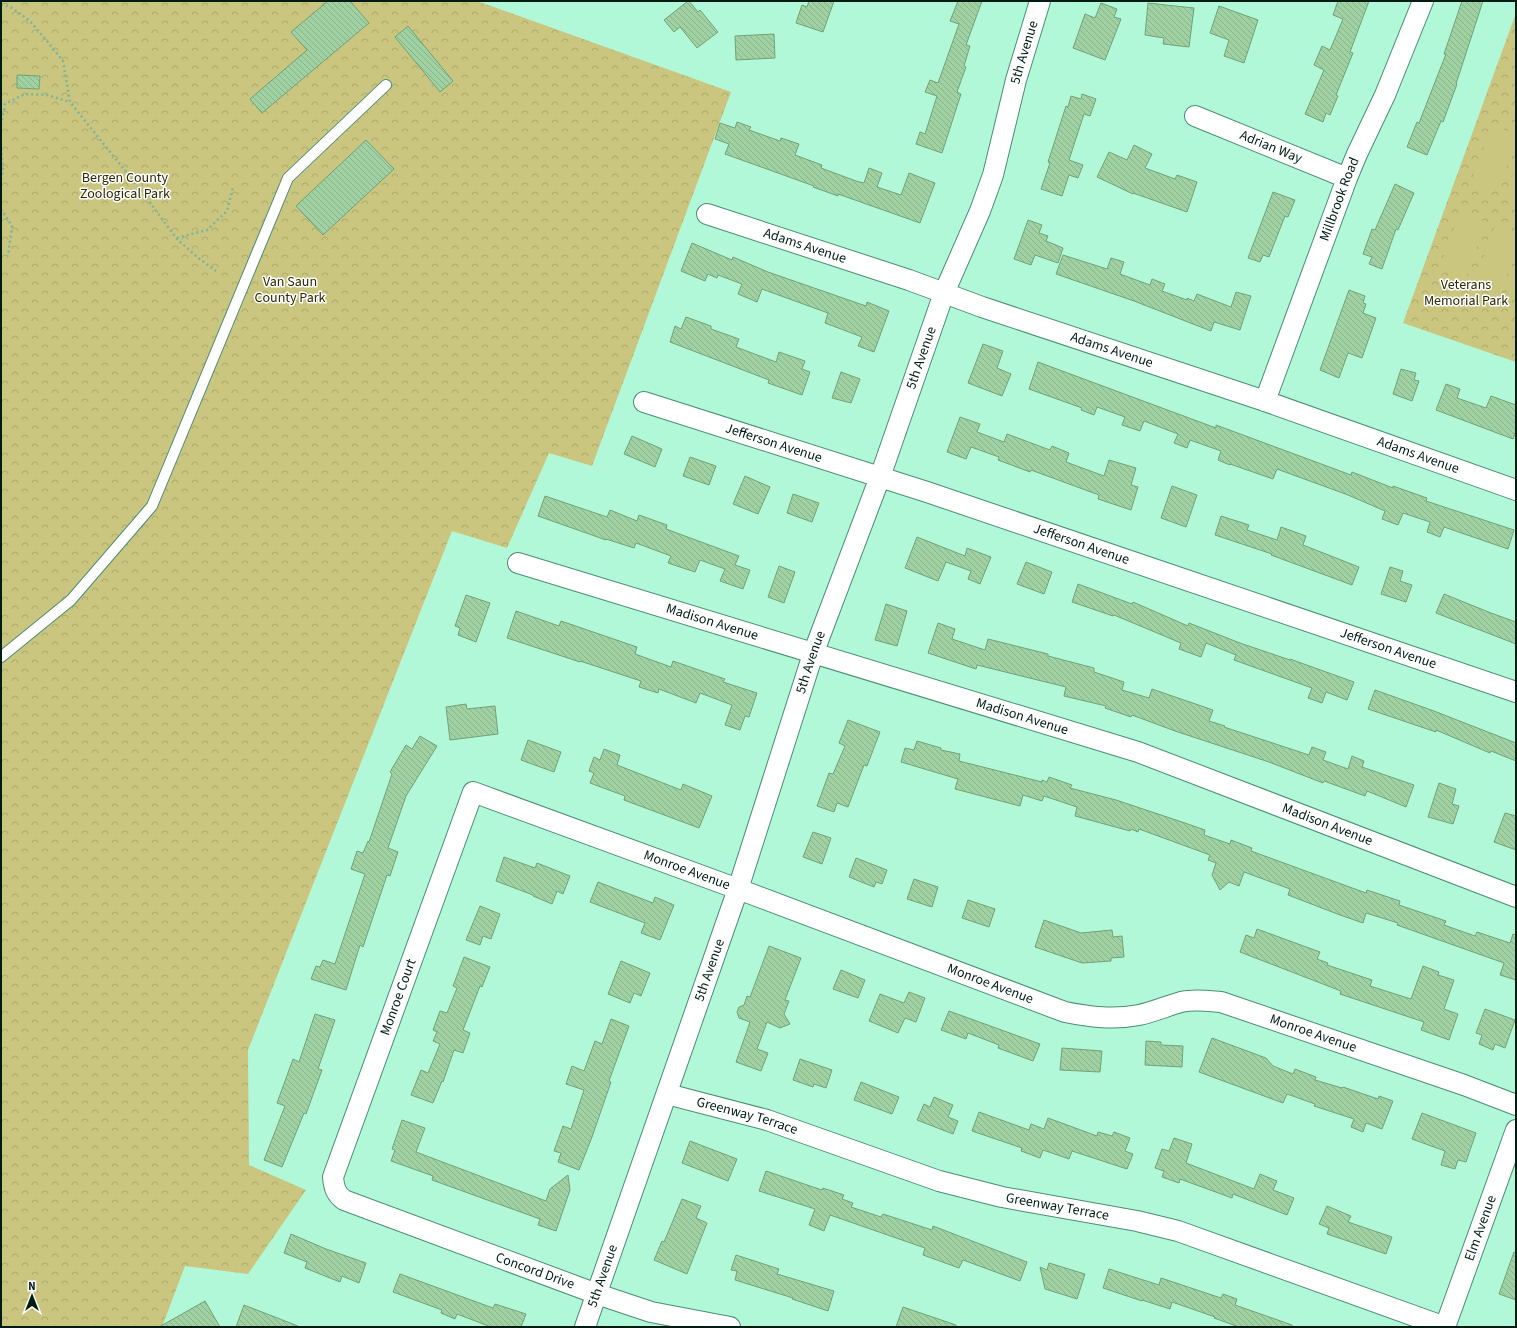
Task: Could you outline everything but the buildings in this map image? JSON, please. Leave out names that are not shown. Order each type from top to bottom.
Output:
[{"type":"street","name":"5th Avenue","points":[[585,1327],[738,889],[813,654],[880,477],[944,293],[980,211],[993,175],[1016,80],[1040,1]]},
{"type":"street","name":"Millbrook Road","points":[[1265,401],[1347,178],[1386,95],[1423,1]]},
{"type":"street","name":"Adrian Way","points":[[1195,116],[1347,178]]},
{"type":"street","name":"Adams Avenue","points":[[707,214],[908,280],[989,309],[1265,401],[1516,490]]},
{"type":"street","name":"Jefferson Avenue","points":[[644,402],[880,477],[1516,692]]},
{"type":"street","name":"Madison Avenue","points":[[518,563],[1138,752],[1516,897]]},
{"type":"street","name":"Monroe Avenue","points":[[473,792],[738,889],[1065,1012],[1092,1017],[1117,1018],[1139,1015],[1182,1002],[1204,1000],[1221,1002],[1464,1085],[1516,1105]]},
{"type":"street","name":"Monroe Court","points":[[344,1200],[339,1196],[334,1187],[333,1177],[473,792]]},
{"type":"street","name":"Greenway Terrace","points":[[667,1094],[767,1120],[939,1181],[1002,1197],[1138,1221],[1178,1231],[1445,1327]]},
{"type":"street","name":"Elm Avenue","points":[[1445,1327],[1516,1130]]},
{"type":"street","name":"Concord Drive","points":[[344,1200],[597,1294],[651,1312],[730,1327]]},
{"type":"lane","points":[[1,657],[71,600],[152,506],[288,178],[386,85]]},
{"type":"path","points":[[1,4],[12,8],[30,21],[51,46],[63,61],[70,102],[143,193],[176,238],[197,257],[216,271]]},
{"type":"path","points":[[1,125],[6,104],[25,94],[47,95],[70,102]]},
{"type":"path","points":[[1,148],[3,170],[1,180]]},
{"type":"path","points":[[176,238],[207,230],[227,211],[233,187]]},
{"type":"path","points":[[1,209],[12,226],[8,256]]},
{"type":"green space","name":"Van Saun County Park","points":[[1,1],[477,1],[731,92],[592,466],[549,453],[507,548],[452,531],[248,1050],[249,1165],[306,1190],[248,1274],[185,1266],[162,1327],[1,1327]]},
{"type":"green space","name":"Veterans Memorial Park","points":[[1516,13],[1516,362],[1403,323]]},
{"type":"green space","points":[[1492,125],[1516,134],[1516,140],[1497,191],[1471,182]]},
{"type":"green space","points":[[1516,166],[1516,198],[1505,194]]},
{"type":"green space","points":[[1460,212],[1486,222],[1466,278],[1439,269]]},
{"type":"green space","points":[[1495,225],[1516,232],[1516,249],[1501,291],[1475,281]]},
{"type":"green space","points":[[1516,270],[1516,296],[1507,293]]},
{"type":"park label","name":"Bergen County Zoological Park","points":[[125,186]]}]
